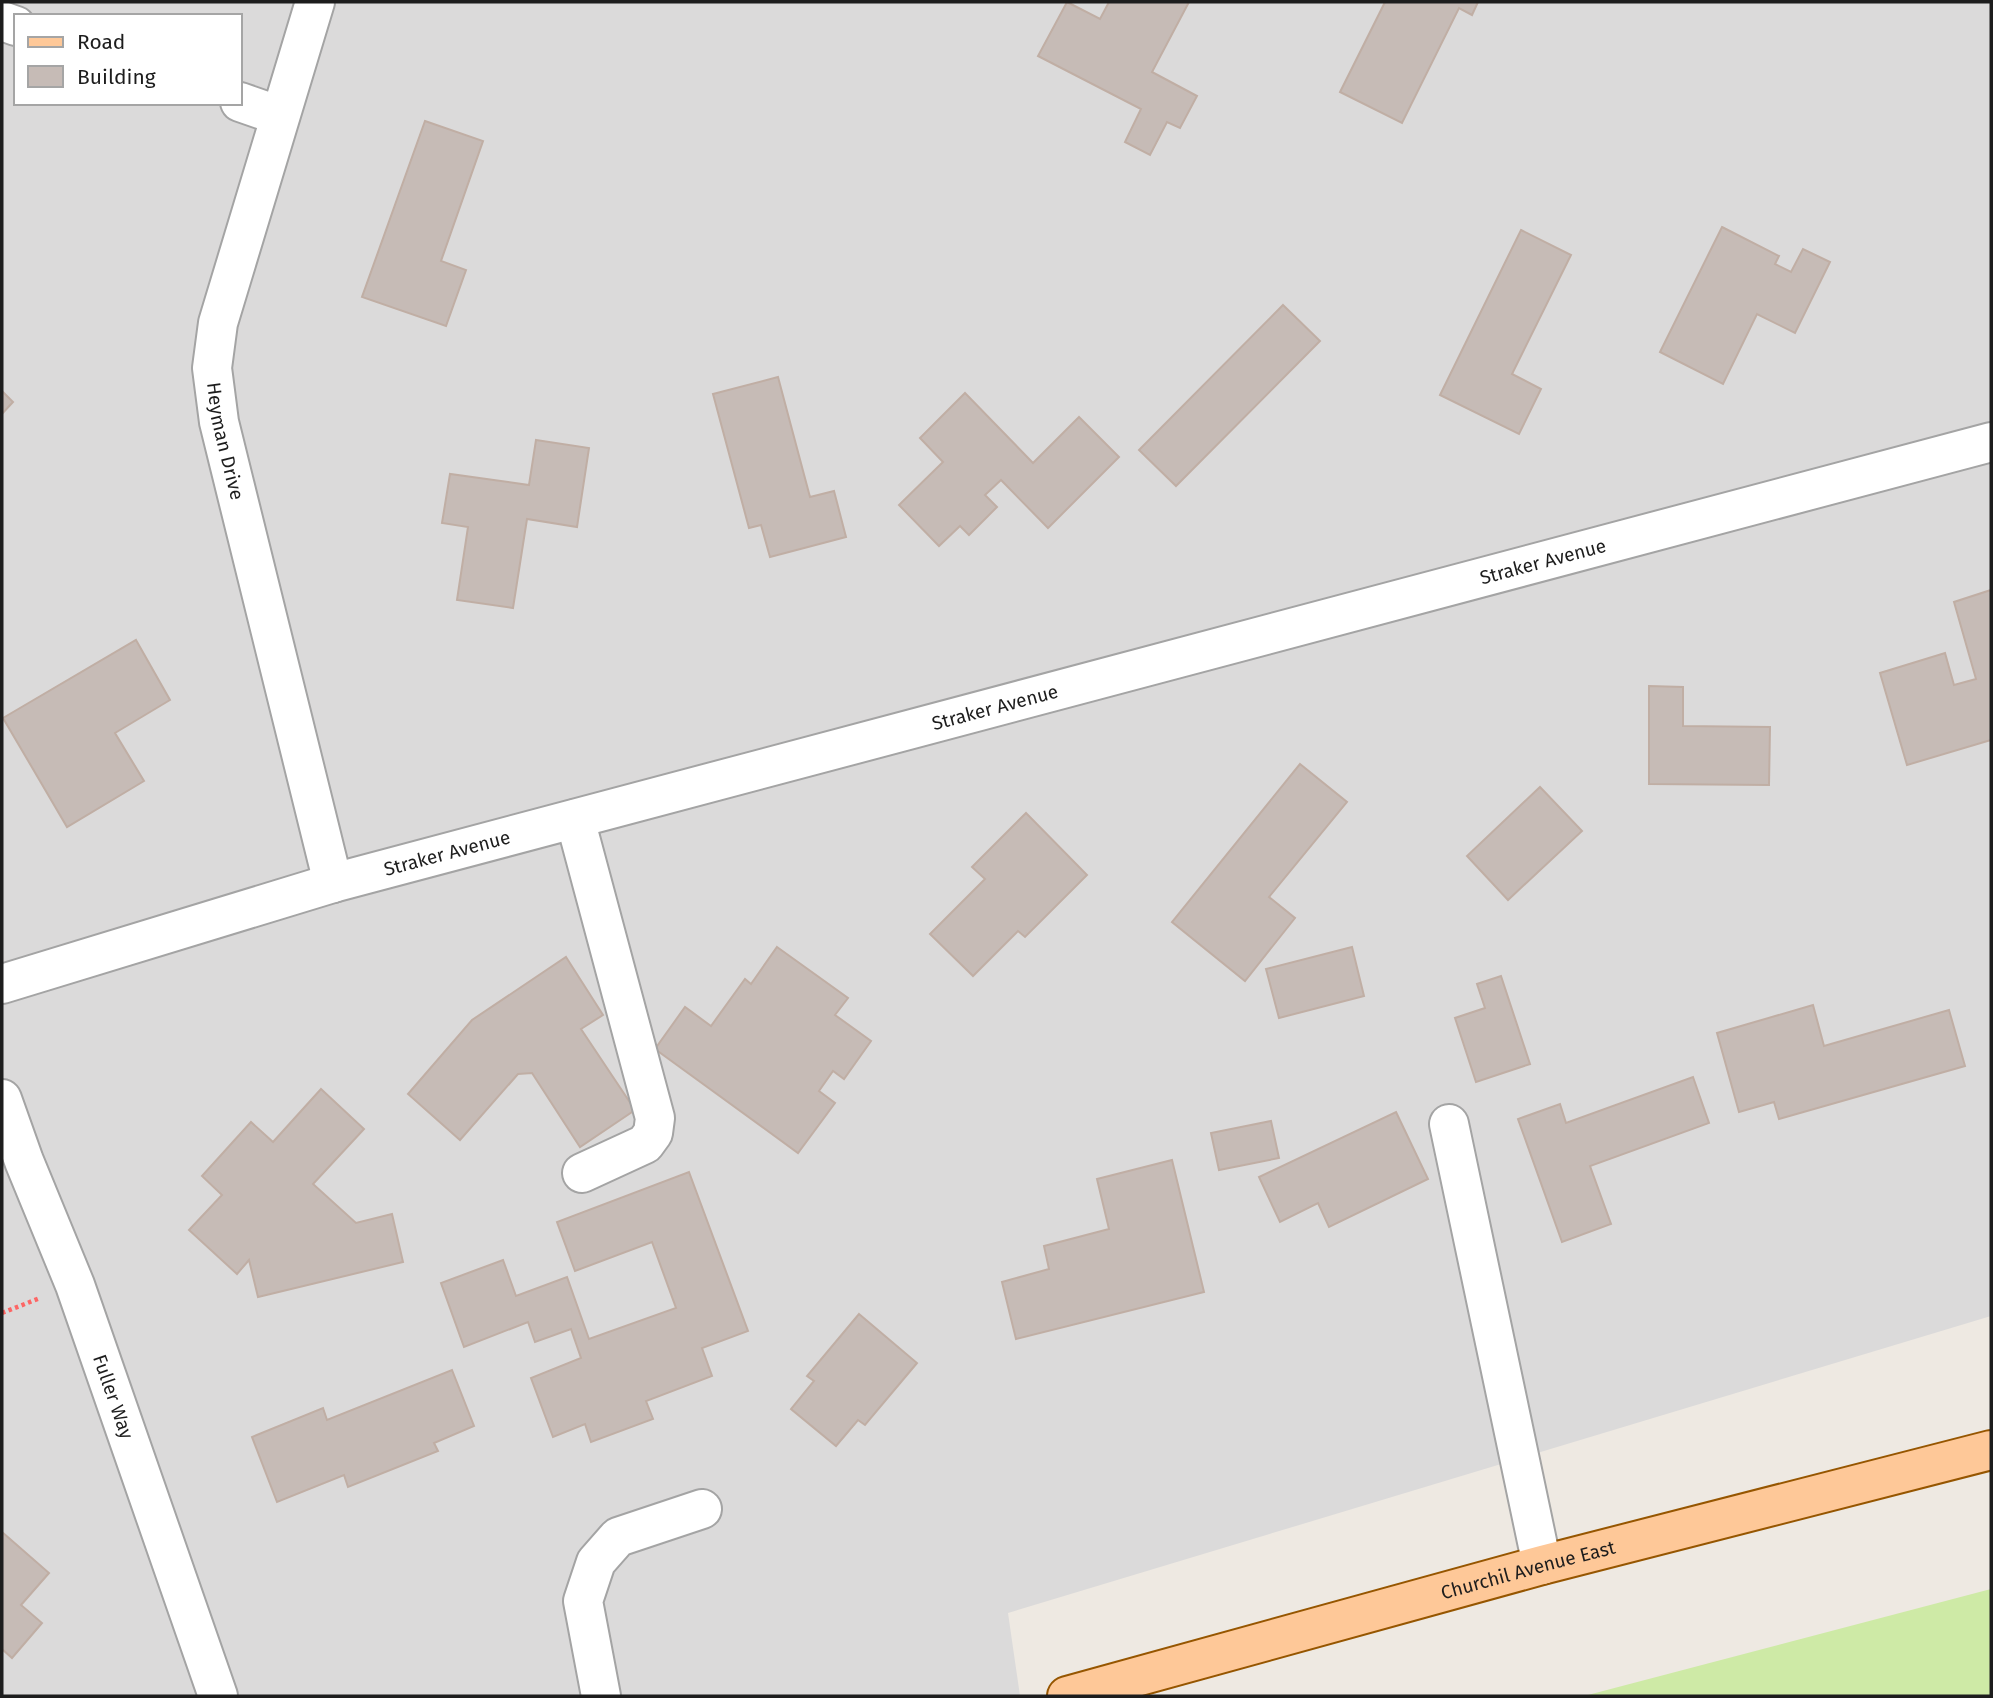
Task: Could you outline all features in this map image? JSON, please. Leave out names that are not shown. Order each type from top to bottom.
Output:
[{"type":"main road","name":"Churchil Avenue East","points":[[1067,1696],[1542,1565],[1991,1450]]},
{"type":"street","name":"Heyman Drive","points":[[314,2],[218,323],[212,368],[219,422],[333,883]]},
{"type":"street","points":[[242,103],[280,116]]},
{"type":"street","name":"Straker Avenue","points":[[2,984],[333,883],[1991,442]]},
{"type":"street","points":[[575,819],[655,1118],[653,1133],[645,1144],[582,1173]]},
{"type":"street","name":"Fuller Way","points":[[2,1099],[24,1161],[75,1285],[218,1696]]},
{"type":"street","points":[[1449,1124],[1542,1565]]},
{"type":"street","points":[[601,1696],[583,1601],[596,1562],[618,1537],[702,1509]]},
{"type":"shaded area","points":[[2,2],[1991,2],[1991,1316],[1008,1613],[1020,1696],[2,1696]]},
{"type":"green space","points":[[1991,1589],[1991,1696],[1584,1696]]},
{"type":"building","points":[[1067,2],[1100,19],[1109,2],[1189,2],[1152,72],[1197,96],[1180,128],[1167,122],[1150,155],[1125,142],[1141,109],[1038,56]]},
{"type":"building","points":[[1385,2],[1478,2],[1472,15],[1459,8],[1402,123],[1340,92]]},
{"type":"building","points":[[425,121],[483,141],[441,261],[466,270],[446,326],[362,297]]},
{"type":"building","points":[[1722,227],[1779,256],[1775,264],[1791,272],[1803,249],[1830,262],[1795,333],[1757,314],[1723,384],[1660,352]]},
{"type":"building","points":[[1521,230],[1571,255],[1512,374],[1541,389],[1519,434],[1440,395]]},
{"type":"building","points":[[1283,305],[1320,341],[1176,486],[1139,450]]},
{"type":"building","points":[[778,377],[810,497],[834,491],[846,537],[770,557],[761,525],[749,528],[713,394]]},
{"type":"building","points":[[2,391],[13,402],[2,414]]},
{"type":"building","points":[[965,393],[1033,463],[1079,417],[1119,457],[1048,528],[1001,480],[985,495],[997,507],[969,535],[960,526],[939,546],[899,505],[943,462],[920,438]]},
{"type":"building","points":[[536,440],[589,448],[577,527],[527,519],[513,608],[457,600],[468,527],[442,523],[450,474],[529,485]]},
{"type":"building","points":[[1991,590],[1991,740],[1907,765],[1880,673],[1945,653],[1954,685],[1976,679],[1954,602]]},
{"type":"building","points":[[136,640],[170,700],[115,733],[144,781],[67,827],[3,718]]},
{"type":"building","points":[[1649,686],[1683,687],[1683,726],[1770,727],[1769,785],[1649,784]]},
{"type":"building","points":[[1300,764],[1347,802],[1269,897],[1295,918],[1245,981],[1172,922]]},
{"type":"building","points":[[1540,787],[1582,831],[1508,900],[1467,856]]},
{"type":"building","points":[[1026,813],[1087,875],[1025,937],[1018,931],[973,976],[930,934],[985,879],[972,867]]},
{"type":"building","points":[[777,947],[848,998],[835,1015],[871,1041],[844,1079],[833,1071],[819,1091],[835,1103],[798,1153],[655,1049],[685,1007],[711,1026],[745,979],[751,984]]},
{"type":"building","points":[[1352,947],[1364,996],[1279,1018],[1266,969]]},
{"type":"building","points":[[566,957],[603,1015],[581,1029],[635,1110],[580,1147],[532,1073],[518,1074],[460,1140],[408,1094],[472,1020]]},
{"type":"building","points":[[1501,976],[1530,1064],[1476,1082],[1455,1018],[1485,1008],[1477,984]]},
{"type":"building","points":[[1813,1005],[1824,1046],[1949,1010],[1965,1066],[1779,1119],[1774,1102],[1739,1112],[1717,1033]]},
{"type":"building","points":[[1693,1077],[1709,1123],[1590,1166],[1611,1224],[1562,1242],[1518,1119],[1560,1104],[1566,1123]]},
{"type":"building","points":[[321,1089],[364,1129],[313,1184],[356,1223],[392,1214],[403,1262],[258,1297],[249,1260],[237,1274],[189,1230],[222,1195],[202,1176],[251,1122],[273,1142]]},
{"type":"building","points":[[1396,1112],[1428,1179],[1329,1227],[1318,1203],[1280,1222],[1259,1177]]},
{"type":"building","points":[[1271,1121],[1279,1158],[1219,1170],[1211,1133]]},
{"type":"building","points":[[1172,1160],[1204,1292],[1016,1339],[1002,1282],[1049,1269],[1044,1246],[1109,1229],[1097,1179]]},
{"type":"building","points":[[689,1172],[748,1331],[702,1348],[712,1376],[646,1401],[653,1419],[591,1442],[585,1424],[553,1437],[531,1378],[581,1358],[571,1329],[535,1342],[528,1322],[464,1347],[441,1283],[503,1260],[516,1296],[567,1277],[589,1339],[676,1308],[652,1242],[575,1271],[557,1222]]},
{"type":"building","points":[[859,1314],[917,1363],[865,1425],[858,1420],[836,1446],[791,1409],[814,1381],[807,1376]]},
{"type":"building","points":[[452,1370],[474,1426],[434,1443],[438,1451],[348,1487],[344,1475],[277,1502],[252,1437],[323,1408],[327,1420]]},
{"type":"building","points":[[2,1532],[49,1573],[21,1605],[42,1623],[12,1658],[2,1649]]}]
